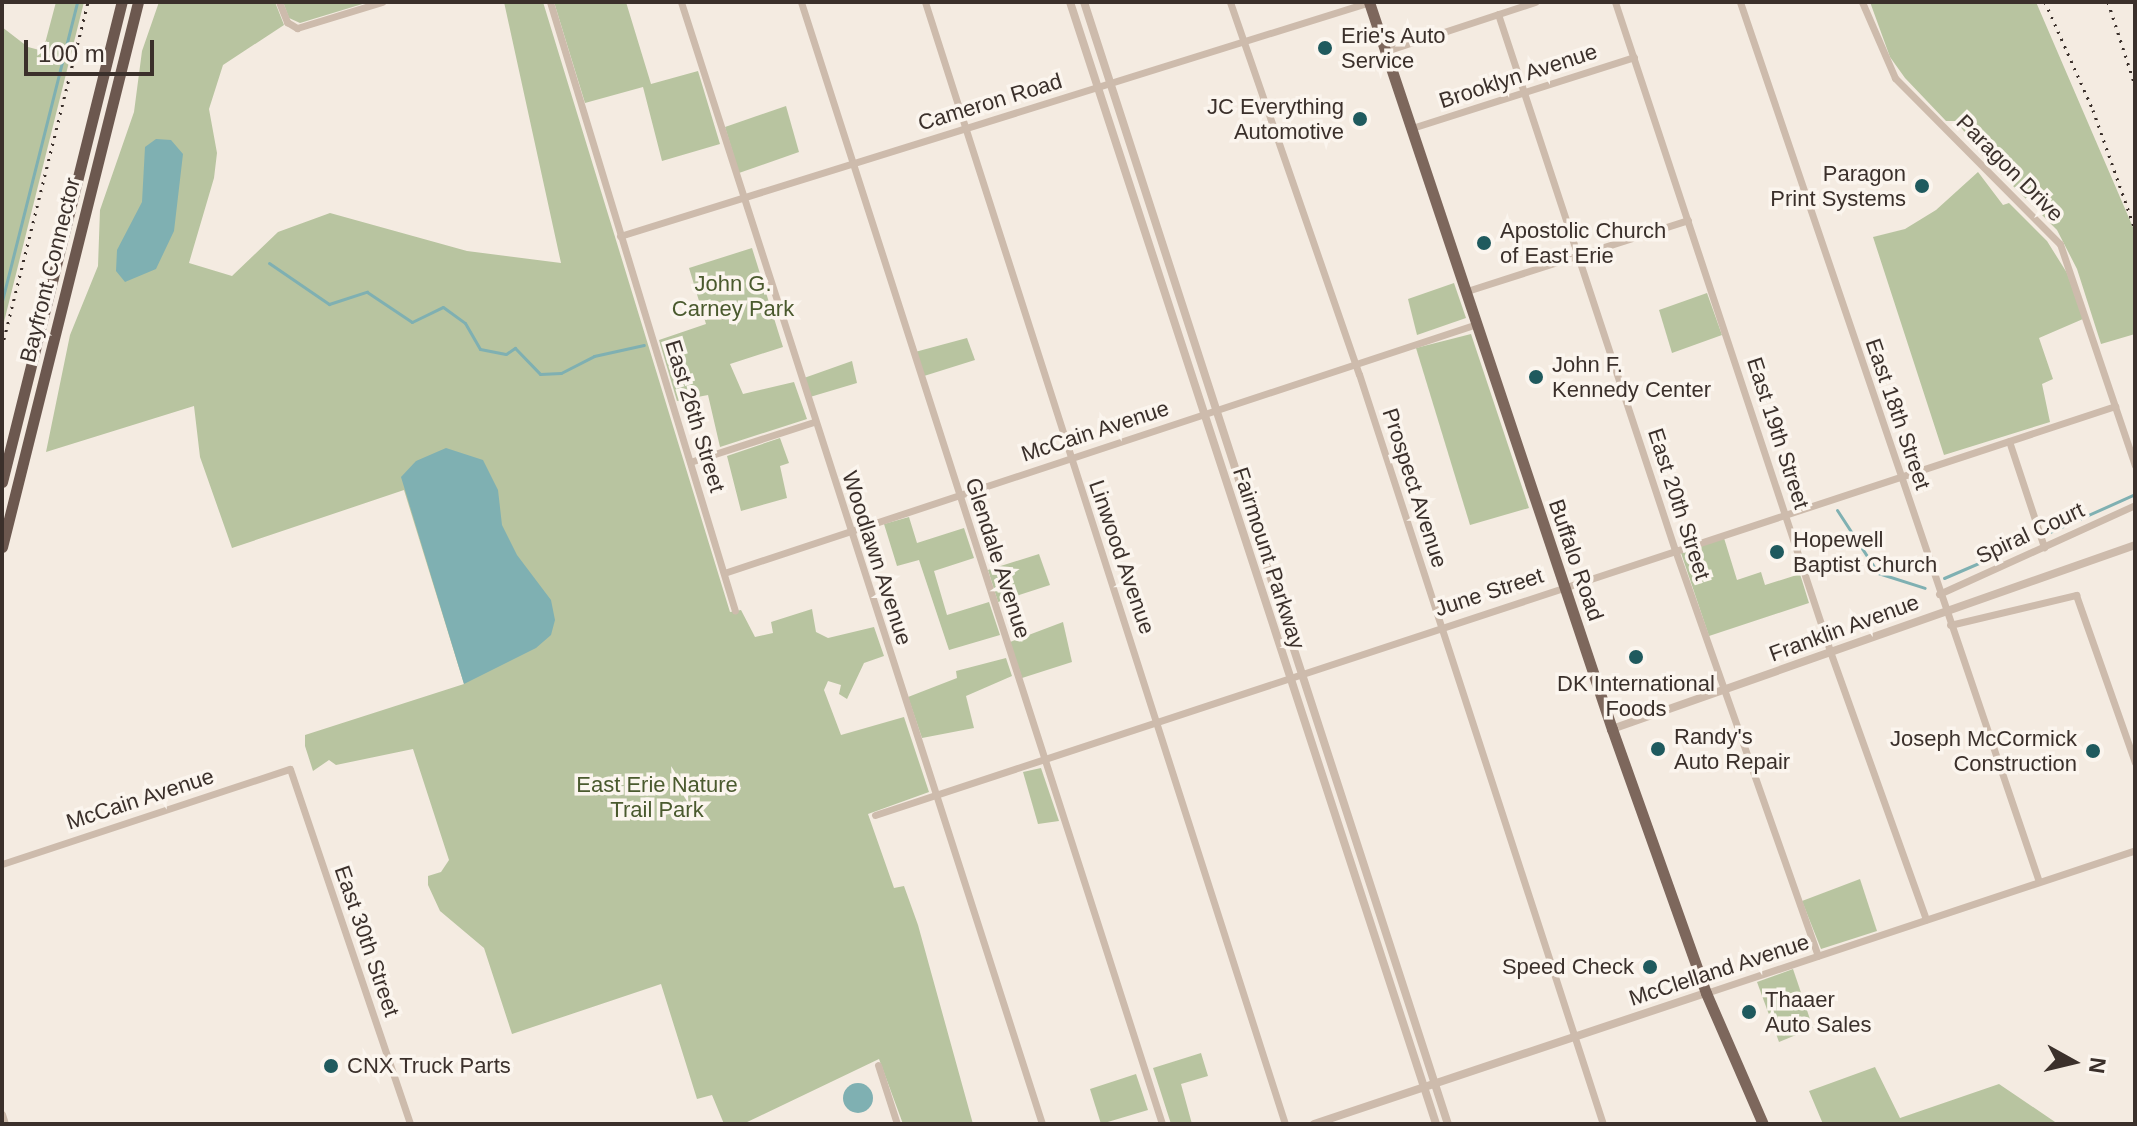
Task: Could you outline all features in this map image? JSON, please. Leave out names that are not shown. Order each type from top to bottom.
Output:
[{"type":"highway","name":"Bayfront Connector","points":[[2,482],[122,2]]},
{"type":"highway","name":"Bayfront Connector","points":[[2,547],[138,2]]},
{"type":"main road","name":"Buffalo Road","points":[[1370,2],[1612,729],[1706,993],[1763,1124]]},
{"type":"street","points":[[279,2],[294,28],[382,2]]},
{"type":"street","name":"East 26th Street","points":[[550,2],[735,611]]},
{"type":"street","name":"Woodlawn Avenue","points":[[681,2],[1042,1124]]},
{"type":"street","name":"Glendale Avenue","points":[[801,2],[1162,1124]]},
{"type":"street","name":"Linwood Avenue","points":[[925,2],[1285,1124]]},
{"type":"street","name":"Fairmount Parkway","points":[[1070,2],[1436,1124]]},
{"type":"street","name":"Fairmount Parkway","points":[[1084,2],[1448,1124]]},
{"type":"street","name":"Prospect Avenue","points":[[1230,2],[1356,364],[1603,1124]]},
{"type":"street","name":"Cameron Road","points":[[620,236],[1370,2]]},
{"type":"street","points":[[1386,51],[1535,2]]},
{"type":"street","name":"East 19th Street","points":[[1615,2],[1831,654],[1926,920]]},
{"type":"street","name":"East 18th Street","points":[[1740,2],[2039,882]]},
{"type":"street","name":"Paragon Drive","points":[[1862,2],[1895,78],[2060,244],[2135,466]]},
{"type":"street","name":"East 20th Street","points":[[1498,14],[1675,550],[1818,956]]},
{"type":"street","name":"Brooklyn Avenue","points":[[1412,128],[1634,57]]},
{"type":"street","points":[[1467,291],[1688,220]]},
{"type":"street","name":"McCain Avenue","points":[[724,573],[1477,324]]},
{"type":"street","name":"June Street","points":[[875,815],[1159,724],[1302,672],[2115,406]]},
{"type":"street","points":[[690,462],[814,422]]},
{"type":"street","points":[[2009,441],[2044,547]]},
{"type":"street","name":"Spiral Court","points":[[1939,594],[2135,505]]},
{"type":"street","name":"Franklin Avenue","points":[[1612,729],[1831,654],[1944,609],[2135,545]]},
{"type":"street","points":[[1950,625],[2076,595],[2135,763]]},
{"type":"street","name":"McCain Avenue","points":[[2,864],[290,769]]},
{"type":"street","name":"East 30th Street","points":[[290,769],[410,1124]]},
{"type":"street","name":"McClelland Avenue","points":[[1314,1124],[2135,850]]},
{"type":"street","points":[[878,1065],[897,1124]]},
{"type":"street","points":[[2,1114],[5,1124]]},
{"type":"green space","points":[[56,2],[84,2],[2,330],[2,27],[28,47],[43,51]]},
{"type":"green space","name":"East Erie Nature Trail Park","points":[[159,2],[275,2],[284,25],[223,65],[209,109],[217,153],[214,178],[189,263],[232,276],[278,232],[330,213],[467,251],[561,263],[504,2],[543,2],[730,612],[741,610],[755,637],[773,633],[771,622],[812,609],[816,632],[828,638],[874,627],[884,656],[864,663],[847,699],[839,694],[841,685],[828,681],[824,690],[841,735],[904,717],[929,792],[868,814],[894,888],[904,886],[918,925],[973,1124],[903,1124],[879,1059],[743,1124],[724,1124],[712,1095],[697,1099],[661,984],[512,1034],[484,948],[440,911],[428,885],[428,876],[441,872],[449,860],[413,749],[336,765],[329,760],[313,771],[305,746],[305,735],[464,684],[404,490],[232,548],[200,457],[194,406],[46,452],[70,335],[98,266],[100,210],[134,112],[142,51]]},
{"type":"green space","points":[[283,2],[369,2],[300,23],[289,18]]},
{"type":"green space","points":[[554,2],[626,2],[651,84],[698,71],[720,144],[662,161],[643,87],[585,103]]},
{"type":"green space","points":[[1870,2],[2036,2],[2135,232],[2135,334],[2101,344],[2077,269],[2057,230],[2001,174],[1996,161],[1983,156],[1956,121],[1946,121],[1905,78],[1890,57]]},
{"type":"green space","points":[[786,106],[799,152],[739,173],[725,127]]},
{"type":"green space","points":[[1978,172],[2003,205],[2009,203],[2047,241],[2067,273],[2083,319],[2039,338],[2053,379],[2042,384],[2050,422],[1944,455],[1873,237],[1905,229],[1936,210]]},
{"type":"green space","name":"John G. Carney Park","points":[[752,248],[783,347],[730,364],[743,394],[794,382],[807,419],[720,447],[708,395],[677,401],[659,340],[706,324],[689,268]]},
{"type":"green space","points":[[1454,283],[1466,318],[1417,335],[1408,299]]},
{"type":"green space","points":[[1707,293],[1722,335],[1672,353],[1659,310]]},
{"type":"green space","points":[[1471,334],[1529,508],[1470,525],[1416,348]]},
{"type":"green space","points":[[967,338],[975,360],[924,376],[915,352]]},
{"type":"green space","points":[[852,361],[857,383],[810,397],[804,378]]},
{"type":"green space","points":[[780,438],[789,463],[780,466],[787,498],[741,511],[727,456]]},
{"type":"green space","points":[[909,517],[917,543],[964,528],[974,558],[934,571],[947,615],[989,602],[1000,635],[949,650],[919,560],[897,566],[884,524]]},
{"type":"green space","points":[[1724,538],[1737,580],[1761,572],[1765,585],[1800,574],[1809,603],[1709,636],[1681,553]]},
{"type":"green space","points":[[1039,554],[1050,585],[998,602],[988,570]]},
{"type":"green space","points":[[1063,622],[1072,662],[1022,678],[1010,642]]},
{"type":"green space","points":[[1006,658],[1012,676],[966,696],[974,728],[922,738],[908,697],[957,678],[956,671]]},
{"type":"green space","points":[[1041,768],[1059,821],[1038,824],[1023,772]]},
{"type":"green space","points":[[1860,879],[1877,931],[1821,949],[1802,901]]},
{"type":"green space","points":[[1793,969],[1813,1028],[1779,1042],[1757,982]]},
{"type":"green space","points":[[1201,1053],[1208,1076],[1181,1084],[1192,1124],[1171,1124],[1153,1068]]},
{"type":"green space","points":[[1875,1067],[1900,1118],[1999,1084],[2058,1124],[1823,1124],[1809,1091]]},
{"type":"green space","points":[[1136,1074],[1148,1110],[1101,1124],[1090,1089]]},
{"type":"water","points":[[156,139],[171,140],[183,154],[174,231],[156,269],[125,282],[116,271],[117,250],[142,202],[145,147]]},
{"type":"water","points":[[446,448],[483,460],[498,490],[502,525],[517,555],[551,600],[555,620],[551,635],[536,648],[464,684],[401,477],[416,461]]},
{"type":"water","points":[[858,1083],[869,1087],[873,1098],[869,1109],[858,1113],[847,1109],[843,1098],[847,1087]]},
{"type":"waterway","points":[[2,301],[77,2]]},
{"type":"waterway","points":[[269,263],[329,304],[367,292],[412,322],[443,307],[465,323],[480,349],[506,354],[515,348],[540,374],[561,373],[594,356],[644,345]]},
{"type":"waterway","points":[[2050,532],[2133,495]]},
{"type":"waterway","points":[[1837,510],[1878,573],[1925,588]]},
{"type":"waterway","points":[[1944,578],[2027,542]]},
{"type":"railway","points":[[2,347],[88,2]]},
{"type":"railway","points":[[2045,2],[2093,110],[2135,229]]},
{"type":"railway","points":[[2108,2],[2135,85]]},
{"type":"place","name":"Erie's Auto Service","points":[[1325,48]]},
{"type":"place","name":"JC Everything Automotive","points":[[1360,119]]},
{"type":"place","name":"Paragon Print Systems","points":[[1922,186]]},
{"type":"place","name":"Apostolic Church of East Erie","points":[[1484,243]]},
{"type":"place","name":"John F. Kennedy Center","points":[[1536,377]]},
{"type":"place","name":"Hopewell Baptist Church","points":[[1777,552]]},
{"type":"place","name":"DK International Foods","points":[[1636,657]]},
{"type":"place","name":"Randy's Auto Repair","points":[[1658,749]]},
{"type":"place","name":"Joseph McCormick Construction","points":[[2093,751]]},
{"type":"place","name":"Speed Check","points":[[1650,967]]},
{"type":"place","name":"Thaaer Auto Sales","points":[[1749,1012]]},
{"type":"place","name":"CNX Truck Parts","points":[[331,1066]]}]
